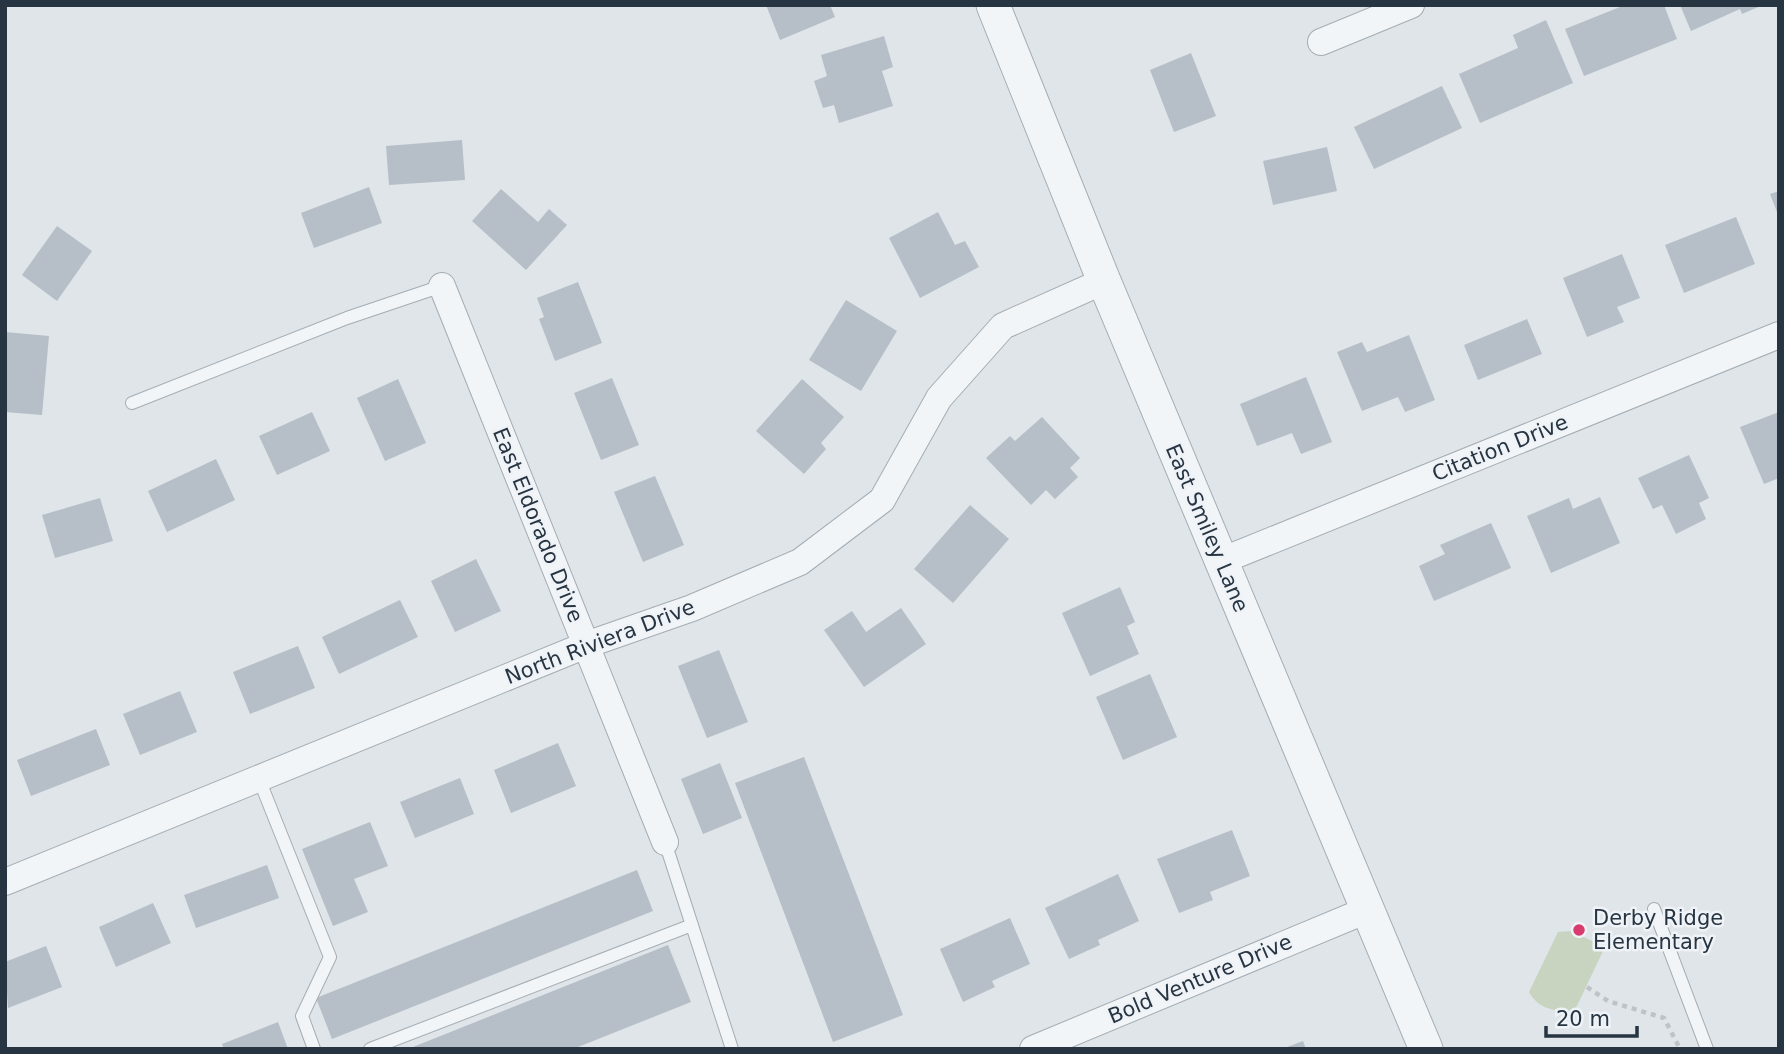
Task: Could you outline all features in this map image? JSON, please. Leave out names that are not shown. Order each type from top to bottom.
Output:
[{"type":"street","name":"East Smiley Lane","points":[[993,5],[1104,281],[1426,1049]]},
{"type":"street","points":[[1321,42],[1411,5]]},
{"type":"street","name":"North Riviera Drive","points":[[5,883],[586,645],[692,608],[800,562],[882,500],[939,398],[1003,326],[1104,281]]},
{"type":"street","name":"East Eldorado Drive","points":[[442,286],[665,842]]},
{"type":"street","name":"Citation Drive","points":[[1221,561],[1779,335]]},
{"type":"street","name":"Bold Venture Drive","points":[[1032,1049],[1367,910]]},
{"type":"lane","points":[[132,403],[347,318],[442,286]]},
{"type":"lane","points":[[259,779],[330,957],[302,1016],[314,1049]]},
{"type":"lane","points":[[665,842],[732,1049]]},
{"type":"lane","points":[[1654,909],[1707,1049]]},
{"type":"lane","points":[[370,1049],[692,925]]},
{"type":"path","points":[[1587,987],[1608,1001],[1664,1018],[1680,1049]]},
{"type":"green space","points":[[1572,931],[1598,944],[1603,951],[1575,1010],[1549,1009],[1538,1003],[1529,992],[1558,932]]},
{"type":"building","points":[[766,5],[830,5],[835,17],[780,40]]},
{"type":"building","points":[[1625,5],[1664,5],[1677,39],[1584,76],[1565,29]]},
{"type":"building","points":[[1680,5],[1763,5],[1742,14],[1740,9],[1691,31]]},
{"type":"building","points":[[1546,20],[1573,83],[1480,123],[1459,74],[1518,48],[1513,35]]},
{"type":"building","points":[[884,36],[893,67],[882,71],[893,106],[839,123],[834,105],[823,108],[814,81],[827,76],[821,55]]},
{"type":"building","points":[[1191,53],[1216,116],[1174,132],[1150,70]]},
{"type":"building","points":[[1442,86],[1462,128],[1374,169],[1354,127]]},
{"type":"building","points":[[462,140],[465,180],[389,185],[386,146]]},
{"type":"building","points":[[1327,147],[1337,191],[1273,205],[1263,161]]},
{"type":"building","points":[[369,187],[382,223],[314,248],[301,213]]},
{"type":"building","points":[[501,189],[538,222],[549,209],[567,225],[526,270],[472,221]]},
{"type":"building","points":[[1779,191],[1779,217],[1770,194]]},
{"type":"building","points":[[938,212],[955,245],[965,241],[979,267],[920,298],[889,238]]},
{"type":"building","points":[[1736,217],[1755,264],[1684,293],[1665,245]]},
{"type":"building","points":[[57,226],[92,251],[57,301],[22,275]]},
{"type":"building","points":[[1622,254],[1640,298],[1617,307],[1624,322],[1587,337],[1563,278]]},
{"type":"building","points":[[578,282],[602,343],[555,361],[539,319],[544,317],[537,298]]},
{"type":"building","points":[[846,300],[897,331],[861,391],[809,360]]},
{"type":"building","points":[[1527,319],[1542,354],[1478,380],[1464,345]]},
{"type":"building","points":[[5,332],[49,336],[42,415],[5,412]]},
{"type":"building","points":[[1409,335],[1435,400],[1405,412],[1398,397],[1362,411],[1337,352],[1362,342],[1367,352]]},
{"type":"building","points":[[1306,377],[1332,442],[1301,454],[1292,433],[1257,446],[1240,404]]},
{"type":"building","points":[[612,378],[639,445],[601,460],[574,393]]},
{"type":"building","points":[[398,379],[426,443],[385,461],[357,398]]},
{"type":"building","points":[[802,379],[844,417],[821,443],[826,449],[804,474],[756,431]]},
{"type":"building","points":[[312,412],[330,451],[277,475],[259,436]]},
{"type":"building","points":[[1779,412],[1779,478],[1764,484],[1740,427]]},
{"type":"building","points":[[1042,417],[1080,458],[1070,468],[1078,477],[1055,499],[1046,490],[1031,505],[986,458],[1010,436],[1015,441]]},
{"type":"building","points":[[1689,455],[1709,498],[1699,503],[1706,519],[1676,534],[1662,505],[1653,509],[1638,478]]},
{"type":"building","points":[[216,459],[235,500],[167,532],[148,491]]},
{"type":"building","points":[[655,476],[684,545],[643,562],[614,492]]},
{"type":"building","points":[[1600,497],[1620,543],[1551,573],[1527,516],[1569,498],[1573,509]]},
{"type":"building","points":[[100,498],[113,541],[55,558],[42,515]]},
{"type":"building","points":[[970,505],[1009,539],[953,603],[914,569]]},
{"type":"building","points":[[1491,523],[1511,568],[1434,601],[1419,566],[1445,554],[1440,545]]},
{"type":"building","points":[[476,559],[501,611],[455,632],[431,581]]},
{"type":"building","points":[[1120,587],[1135,622],[1127,626],[1139,654],[1090,676],[1062,613]]},
{"type":"building","points":[[400,600],[418,637],[339,674],[322,637]]},
{"type":"building","points":[[901,608],[926,644],[864,687],[824,630],[852,611],[866,632]]},
{"type":"building","points":[[298,646],[315,688],[250,714],[233,672]]},
{"type":"building","points":[[719,650],[748,722],[707,738],[678,666]]},
{"type":"building","points":[[1150,674],[1177,737],[1123,760],[1096,697]]},
{"type":"building","points":[[180,691],[197,732],[140,755],[123,714]]},
{"type":"building","points":[[96,729],[110,765],[31,796],[17,760]]},
{"type":"building","points":[[558,743],[576,786],[511,813],[494,770]]},
{"type":"building","points":[[804,757],[903,1015],[833,1042],[735,783]]},
{"type":"building","points":[[720,763],[742,818],[703,834],[681,779]]},
{"type":"building","points":[[460,778],[474,814],[415,838],[400,802]]},
{"type":"building","points":[[370,822],[388,866],[354,879],[368,912],[333,926],[302,849]]},
{"type":"building","points":[[1232,830],[1250,876],[1210,892],[1213,900],[1179,913],[1157,859]]},
{"type":"building","points":[[267,865],[279,898],[196,928],[184,895]]},
{"type":"building","points":[[637,870],[653,911],[332,1039],[316,998]]},
{"type":"building","points":[[1118,874],[1139,921],[1098,940],[1100,945],[1069,959],[1045,908]]},
{"type":"building","points":[[153,903],[171,943],[116,967],[99,927]]},
{"type":"building","points":[[1010,918],[1030,964],[992,981],[995,987],[963,1002],[940,949]]},
{"type":"building","points":[[668,945],[691,1002],[573,1049],[408,1049]]},
{"type":"building","points":[[46,946],[62,987],[8,1008],[5,962]]},
{"type":"building","points":[[278,1022],[288,1049],[224,1049],[222,1044]]},
{"type":"building","points":[[1303,1041],[1306,1049],[1282,1049]]},
{"type":"place","name":"Derby Ridge Elementary","points":[[1579,930]]}]
